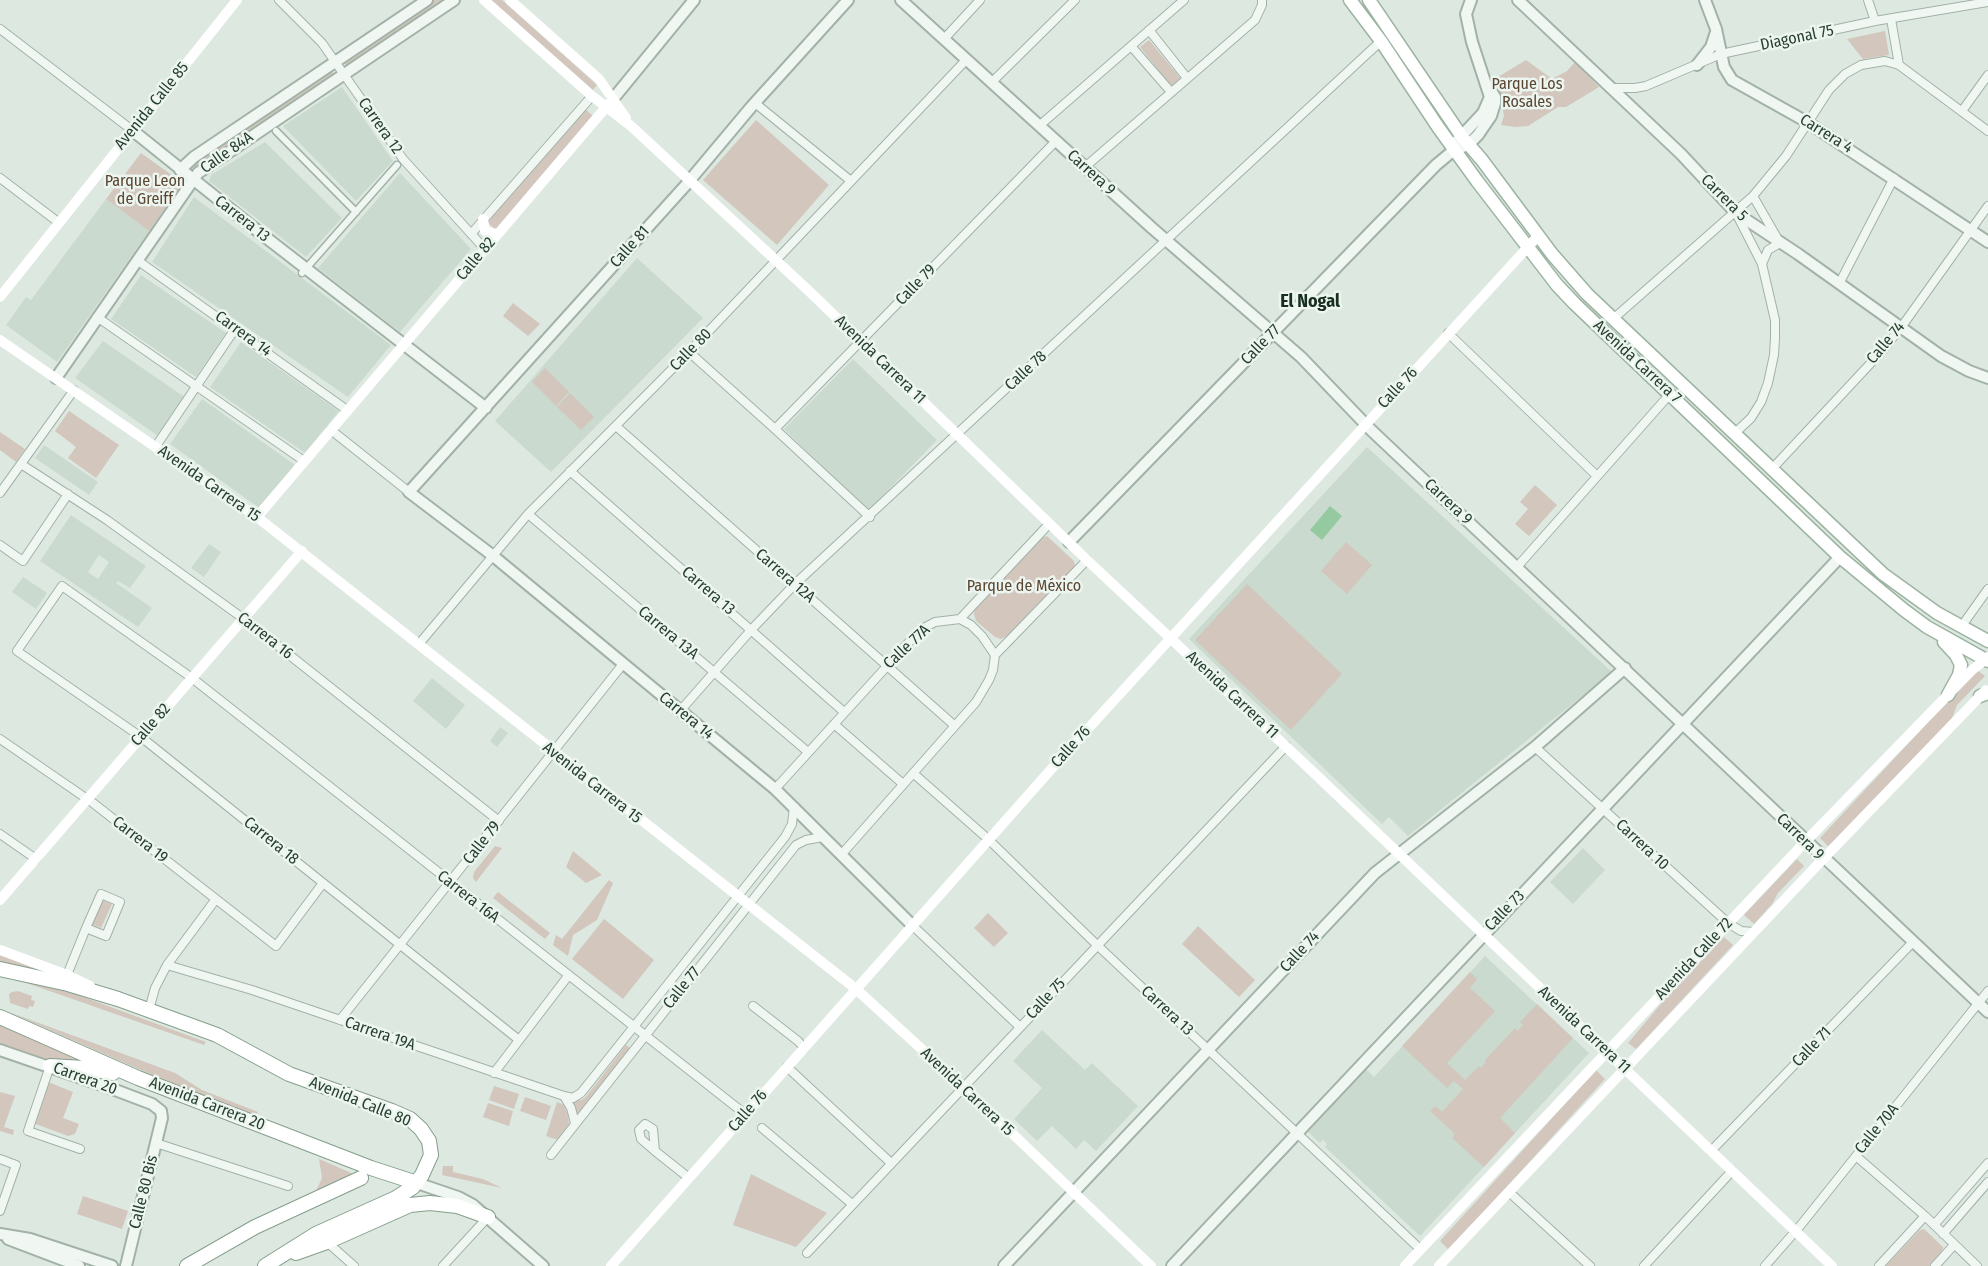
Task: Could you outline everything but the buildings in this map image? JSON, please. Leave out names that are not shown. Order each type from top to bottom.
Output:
[{"type":"highway","points":[[0,969],[68,984],[149,1010]]},
{"type":"highway","name":"Avenida Calle 80","points":[[149,1010],[217,1035],[289,1074],[410,1119],[421,1129],[429,1142],[431,1151],[427,1166],[417,1183]]},
{"type":"highway","name":"Avenida Carrera 20","points":[[0,1017],[138,1078],[370,1168],[417,1183]]},
{"type":"highway","points":[[50,1066],[84,1068],[138,1078]]},
{"type":"highway","points":[[187,1266],[255,1227],[361,1178]]},
{"type":"highway","points":[[268,1264],[316,1234],[402,1195],[417,1183]]},
{"type":"highway","points":[[268,1264],[327,1242],[410,1205],[430,1203],[457,1206],[488,1217]]},
{"type":"main road","name":"Avenida Calle 85","points":[[0,297],[237,0]]},
{"type":"main road","name":"Avenida Carrera 11","points":[[484,0],[592,96],[609,103]]},
{"type":"main road","name":"Avenida Carrera 11","points":[[510,0],[599,79],[609,103],[631,126],[861,341],[1049,524],[1286,746],[1832,1266]]},
{"type":"main road","name":"Avenida Carrera 7","points":[[1350,0],[1382,41],[1454,150],[1575,304],[1840,557],[1896,604],[1928,627],[1987,659]]},
{"type":"main road","name":"Avenida Carrera 7","points":[[1369,0],[1465,141],[1482,160],[1538,236],[1587,294],[1888,578],[1920,602],[1961,627],[1982,634],[1988,641]]},
{"type":"main road","name":"Calle 82","points":[[257,517],[609,103]]},
{"type":"main road","points":[[483,219],[485,231],[497,234]]},
{"type":"main road","name":"Calle 76","points":[[611,1266],[988,839],[1538,236]]},
{"type":"main road","name":"Avenida Carrera 15","points":[[0,340],[59,373],[74,390],[257,517],[302,551],[856,989],[1151,1266]]},
{"type":"main road","name":"Calle 82","points":[[0,900],[302,551]]},
{"type":"main road","points":[[1928,627],[1953,650],[1961,665],[1959,675],[1948,695]]},
{"type":"main road","name":"Avenida Calle 72","points":[[1403,1266],[1805,842],[1948,695],[1987,659]]},
{"type":"main road","name":"Avenida Calle 72","points":[[1439,1266],[1823,859],[1985,692]]},
{"type":"main road","points":[[0,950],[67,975],[118,999]]},
{"type":"street","name":"Carrera 12","points":[[279,0],[322,43],[403,159],[484,248]]},
{"type":"street","name":"Calle 84A","points":[[180,170],[194,157],[427,0]]},
{"type":"street","name":"Calle 84A","points":[[59,373],[200,171],[454,0]]},
{"type":"street","name":"Calle 82","points":[[609,103],[694,0]]},
{"type":"street","name":"Calle 81","points":[[409,492],[848,0]]},
{"type":"street","name":"Carrera 9","points":[[901,0],[1166,240],[1314,370],[1365,424],[1625,668],[1823,859],[1988,1012]]},
{"type":"street","points":[[944,39],[980,0]]},
{"type":"street","points":[[991,82],[1076,0]]},
{"type":"street","points":[[1039,126],[1184,0]]},
{"type":"street","points":[[1085,167],[1255,20],[1262,0]]},
{"type":"street","name":"Calle 77","points":[[1069,542],[1436,165],[1487,123],[1494,110],[1495,97],[1487,86],[1467,20],[1467,8],[1471,0]]},
{"type":"street","name":"Carrera 5","points":[[1518,0],[1681,154],[1736,213],[1941,356],[1988,378]]},
{"type":"street","name":"Carrera 4","points":[[1705,0],[1716,29],[1725,70],[1733,81],[1808,122],[1988,242]]},
{"type":"street","points":[[1868,0],[1875,21]]},
{"type":"street","name":"Diagonal 75","points":[[1612,88],[1646,86],[1721,54],[1875,21],[1988,2]]},
{"type":"street","points":[[1891,19],[1899,65]]},
{"type":"street","name":"Carrera 13","points":[[0,28],[132,130],[304,271],[486,408]]},
{"type":"street","points":[[1697,65],[1711,47],[1716,29]]},
{"type":"street","points":[[1149,30],[1187,78]]},
{"type":"street","name":"Calle 78","points":[[680,711],[752,629],[795,585],[1382,41]]},
{"type":"street","points":[[1131,46],[1171,92]]},
{"type":"street","name":"Calle 80","points":[[419,644],[528,514],[689,352],[966,60]]},
{"type":"street","points":[[1613,319],[1753,196],[1786,156],[1829,90],[1845,74],[1861,65],[1874,61],[1886,61],[1899,65],[1988,131]]},
{"type":"street","points":[[1962,111],[1988,75]]},
{"type":"street","name":"Calle 82","points":[[471,234],[592,96]]},
{"type":"street","points":[[754,105],[849,183]]},
{"type":"street","points":[[276,131],[356,212]]},
{"type":"street","name":"Calle 79","points":[[775,429],[1056,141]]},
{"type":"street","points":[[304,271],[398,165]]},
{"type":"street","points":[[0,178],[58,222]]},
{"type":"street","points":[[1839,284],[1894,178]]},
{"type":"street","points":[[1753,196],[1780,243],[1768,250],[1762,264]]},
{"type":"street","name":"Calle 74","points":[[1771,470],[1882,350],[1988,206]]},
{"type":"street","points":[[1734,434],[1751,418],[1768,384],[1774,355],[1775,320],[1762,264],[1736,213]]},
{"type":"street","name":"Carrera 14","points":[[137,260],[347,410]]},
{"type":"street","points":[[98,317],[304,461]]},
{"type":"street","points":[[156,446],[235,329]]},
{"type":"street","points":[[1448,333],[1597,476]]},
{"type":"street","points":[[689,352],[870,517]]},
{"type":"street","points":[[0,493],[74,390]]},
{"type":"street","points":[[1517,567],[1670,394]]},
{"type":"street","name":"Carrera 12A","points":[[616,426],[955,726]]},
{"type":"street","name":"Carrera 14","points":[[331,430],[492,555],[775,789],[912,925],[1020,1026]]},
{"type":"street","name":"Carrera 16","points":[[21,464],[107,520],[244,618],[499,821]]},
{"type":"street","name":"Carrera 13","points":[[570,471],[844,712]]},
{"type":"street","points":[[0,545],[23,561],[68,494]]},
{"type":"street","name":"Carrera 13A","points":[[528,514],[808,752]]},
{"type":"street","points":[[995,655],[982,636],[960,619],[1049,524]]},
{"type":"street","name":"Calle 73","points":[[1172,1266],[1840,557]]},
{"type":"street","points":[[841,855],[976,702],[989,681],[995,655],[1087,560]]},
{"type":"street","name":"Carrera 16A","points":[[17,651],[62,586],[192,678],[633,1028],[746,1114]]},
{"type":"street","points":[[1961,627],[1988,589]]},
{"type":"street","name":"Calle 77A","points":[[775,789],[925,626],[943,620],[960,619]]},
{"type":"street","name":"Carrera 18","points":[[17,651],[141,737],[519,1040]]},
{"type":"street","name":"Calle 79","points":[[339,1020],[623,664]]},
{"type":"street","name":"Calle 74","points":[[1004,1266],[1375,873],[1535,747],[1625,668]]},
{"type":"street","points":[[834,724],[903,784]]},
{"type":"street","name":"Carrera 19","points":[[0,739],[88,799],[276,946],[323,883]]},
{"type":"street","name":"Calle 75","points":[[807,1252],[1286,746]]},
{"type":"street","name":"Carrera 10","points":[[1535,747],[1728,924],[1741,931],[1754,932]]},
{"type":"street","name":"Carrera 13","points":[[914,773],[988,839],[1097,945],[1420,1249]]},
{"type":"street","name":"Calle 77","points":[[564,1096],[573,1098],[581,1093],[633,1028],[785,837],[792,824],[794,807]]},
{"type":"street","points":[[0,834],[36,859]]},
{"type":"street","name":"Calle 77","points":[[551,1155],[796,845],[806,840],[823,837]]},
{"type":"street","points":[[67,975],[86,928],[101,894],[120,902],[106,936],[86,928]]},
{"type":"street","points":[[149,1010],[155,988],[167,965],[216,899]]},
{"type":"street","name":"Calle 71","points":[[1711,1151],[1913,942]]},
{"type":"street","name":"Carrera 19A","points":[[167,965],[252,990],[564,1096]]},
{"type":"street","points":[[494,1073],[568,976]]},
{"type":"street","name":"Calle 70A","points":[[1765,1266],[1796,1231],[1988,991]]},
{"type":"street","points":[[753,1006],[804,1048]]},
{"type":"street","name":"Carrera 20","points":[[0,1050],[152,1104],[160,1109],[162,1118]]},
{"type":"street","points":[[50,1066],[28,1131],[80,1149]]},
{"type":"street","points":[[787,1067],[891,1163]]},
{"type":"street","points":[[564,1096],[571,1108],[575,1123]]},
{"type":"street","name":"Calle 80 Bis","points":[[126,1266],[162,1118]]},
{"type":"street","points":[[762,1128],[852,1204]]},
{"type":"street","points":[[156,1143],[288,1186]]},
{"type":"street","points":[[655,1151],[689,1178]]},
{"type":"street","points":[[1856,1156],[1925,1216],[1977,1266]]},
{"type":"street","points":[[0,1159],[16,1164],[0,1211]]},
{"type":"street","points":[[1934,1225],[1988,1163]]},
{"type":"street","points":[[1644,1266],[1732,1171]]},
{"type":"street","points":[[1943,1234],[1988,1182]]},
{"type":"street","points":[[417,1183],[464,1200],[488,1217],[543,1266]]},
{"type":"street","points":[[1969,1187],[1977,1194]]},
{"type":"street","points":[[1509,1192],[1590,1266]]},
{"type":"street","points":[[1880,1266],[1925,1216]]},
{"type":"street","points":[[444,1266],[488,1217]]},
{"type":"street","points":[[0,1235],[27,1248],[79,1266]]},
{"type":"street","points":[[0,1235],[30,1239],[112,1266]]},
{"type":"street","points":[[327,1242],[353,1266]]},
{"type":"street","points":[[1935,1266],[1954,1245]]},
{"type":"shaded area","points":[[342,87],[393,161],[356,201],[283,126]]},
{"type":"shaded area","points":[[265,142],[342,218],[306,257],[209,181],[211,175]]},
{"type":"shaded area","points":[[400,173],[471,249],[400,332],[318,268]]},
{"type":"shaded area","points":[[194,197],[391,345],[348,397],[152,262]]},
{"type":"shaded area","points":[[106,199],[149,231],[57,362],[6,325],[26,297],[31,300]]},
{"type":"shaded area","points":[[637,258],[703,318],[551,472],[495,421]]},
{"type":"shaded area","points":[[141,275],[226,333],[196,377],[111,319]]},
{"type":"shaded area","points":[[103,341],[186,398],[161,438],[75,378]]},
{"type":"shaded area","points":[[241,342],[339,411],[305,453],[210,387]]},
{"type":"shaded area","points":[[853,359],[937,440],[868,511],[784,429]]},
{"type":"shaded area","points":[[202,399],[295,465],[262,510],[170,444]]},
{"type":"shaded area","points":[[44,445],[98,482],[89,495],[35,458]]},
{"type":"shaded area","points":[[1367,447],[1612,672],[1408,836],[1389,817],[1382,824],[1189,639]]},
{"type":"shaded area","points":[[1330,506],[1342,516],[1322,540],[1310,530]]},
{"type":"shaded area","points":[[71,515],[146,566],[130,588],[118,581],[116,583],[152,608],[138,627],[40,561]],"holes":[[[99,555],[109,562],[98,579],[88,572]]]},
{"type":"shaded area","points":[[209,544],[221,552],[204,577],[191,568]]},
{"type":"shaded area","points":[[23,577],[47,593],[36,609],[12,592]]},
{"type":"shaded area","points":[[432,678],[465,705],[446,729],[413,701]]},
{"type":"shaded area","points":[[500,727],[508,733],[497,747],[490,741]]},
{"type":"shaded area","points":[[1583,848],[1605,870],[1573,904],[1550,882]]},
{"type":"shaded area","points":[[1485,956],[1589,1053],[1420,1236],[1325,1147],[1327,1144],[1323,1140],[1320,1143],[1308,1132],[1366,1069],[1374,1077]]},
{"type":"shaded area","points":[[1042,1030],[1085,1070],[1092,1063],[1138,1106],[1096,1151],[1084,1140],[1076,1149],[1052,1126],[1037,1141],[1014,1119],[1042,1088],[1013,1061]]},
{"type":"green space","points":[[434,0],[448,0],[348,68],[343,61]]},
{"type":"green space","points":[[488,0],[502,0],[597,85],[591,92]]},
{"type":"green space","points":[[1885,31],[1889,55],[1863,59],[1847,39]]},
{"type":"green space","points":[[1149,40],[1181,79],[1172,87],[1140,47]]},
{"type":"green space","name":"Parque Los Rosales","points":[[1526,60],[1552,79],[1567,71],[1575,62],[1599,87],[1566,107],[1558,107],[1528,126],[1501,125],[1504,116],[1501,99],[1493,80]]},
{"type":"green space","points":[[330,69],[335,76],[196,169],[192,162]]},
{"type":"green space","points":[[584,108],[594,117],[496,230],[486,221]]},
{"type":"green space","points":[[756,120],[829,185],[777,245],[703,180]]},
{"type":"green space","name":"Parque Leon de Greiff","points":[[141,153],[183,183],[149,231],[106,199]]},
{"type":"green space","points":[[513,303],[540,324],[528,336],[503,316]]},
{"type":"green space","points":[[545,368],[569,392],[556,406],[532,382]]},
{"type":"green space","points":[[570,393],[594,417],[581,430],[557,407]]},
{"type":"green space","points":[[69,411],[119,445],[96,478],[68,458],[76,447],[55,431]]},
{"type":"green space","points":[[0,432],[25,449],[16,462],[0,450]]},
{"type":"green space","points":[[1535,485],[1557,505],[1529,536],[1515,524],[1528,509],[1520,502]]},
{"type":"green space","name":"Parque de México","points":[[1047,536],[1074,561],[1075,566],[1007,636],[1001,639],[995,637],[976,621],[975,608],[1041,538]]},
{"type":"green space","points":[[1346,542],[1372,565],[1347,594],[1321,571]]},
{"type":"green space","points":[[1247,584],[1342,674],[1291,730],[1195,640]]},
{"type":"green space","points":[[1977,670],[1985,676],[1957,705],[1952,718],[1829,847],[1820,838]]},
{"type":"green space","points":[[495,846],[502,848],[476,882],[473,878],[474,872]]},
{"type":"green space","points":[[573,851],[602,875],[586,883],[566,867]]},
{"type":"green space","points":[[1797,859],[1804,866],[1778,893],[1772,904],[1754,924],[1744,915]]},
{"type":"green space","points":[[609,880],[613,883],[597,920],[573,935],[568,956],[553,945],[556,935],[562,939]]},
{"type":"green space","points":[[498,892],[550,933],[545,939],[493,898]]},
{"type":"green space","points":[[102,900],[112,904],[101,928],[91,924]]},
{"type":"green space","points":[[988,913],[1008,933],[994,947],[974,928]]},
{"type":"green space","points":[[604,919],[654,960],[623,999],[572,959]]},
{"type":"green space","points":[[1198,926],[1255,980],[1239,997],[1182,944]]},
{"type":"green space","points":[[1724,937],[1733,945],[1636,1049],[1628,1043],[1665,999]]},
{"type":"green space","points":[[0,955],[52,973],[0,962]]},
{"type":"green space","points":[[1470,972],[1477,979],[1470,988],[1495,1011],[1447,1063],[1465,1080],[1479,1066],[1481,1068],[1485,1060],[1515,1028],[1518,1031],[1523,1025],[1520,1022],[1537,1004],[1573,1038],[1500,1118],[1515,1133],[1484,1167],[1452,1138],[1455,1134],[1430,1111],[1435,1106],[1442,1112],[1463,1089],[1454,1081],[1447,1088],[1402,1046]]},
{"type":"green space","points":[[18,980],[70,992],[206,1042],[204,1045]]},
{"type":"green space","points":[[18,991],[32,996],[31,1000],[35,1001],[33,1007],[29,1006],[28,1009],[10,1003],[9,994]]},
{"type":"green space","points":[[9,1012],[175,1073],[202,1090],[258,1112],[256,1116],[207,1099]]},
{"type":"green space","points":[[0,1023],[96,1065],[44,1061],[0,1045]]},
{"type":"green space","points":[[626,1045],[630,1048],[578,1115],[572,1101],[585,1098]]},
{"type":"green space","points":[[1596,1070],[1605,1079],[1449,1250],[1440,1241]]},
{"type":"green space","points":[[48,1082],[73,1092],[63,1118],[79,1124],[75,1134],[68,1136],[33,1123]]},
{"type":"green space","points":[[494,1086],[519,1094],[514,1109],[489,1100]]},
{"type":"green space","points":[[0,1092],[15,1096],[4,1127],[14,1130],[13,1135],[0,1131]]},
{"type":"green space","points":[[525,1097],[551,1106],[546,1120],[520,1111]]},
{"type":"green space","points":[[557,1102],[564,1105],[569,1124],[558,1140],[546,1136]]},
{"type":"green space","points":[[488,1103],[513,1111],[509,1126],[483,1117]]},
{"type":"green space","points":[[319,1159],[356,1175],[314,1195],[322,1178]]},
{"type":"green space","points":[[443,1166],[453,1166],[453,1172],[483,1179],[502,1188],[442,1175]]},
{"type":"green space","points":[[751,1174],[827,1213],[796,1247],[733,1225]]},
{"type":"green space","points":[[83,1196],[128,1211],[122,1229],[77,1214]]},
{"type":"green space","points":[[1924,1229],[1943,1247],[1942,1252],[1931,1266],[1886,1266],[1920,1230]]},
{"type":"district","name":"El Nogal","points":[[1310,302]]}]
